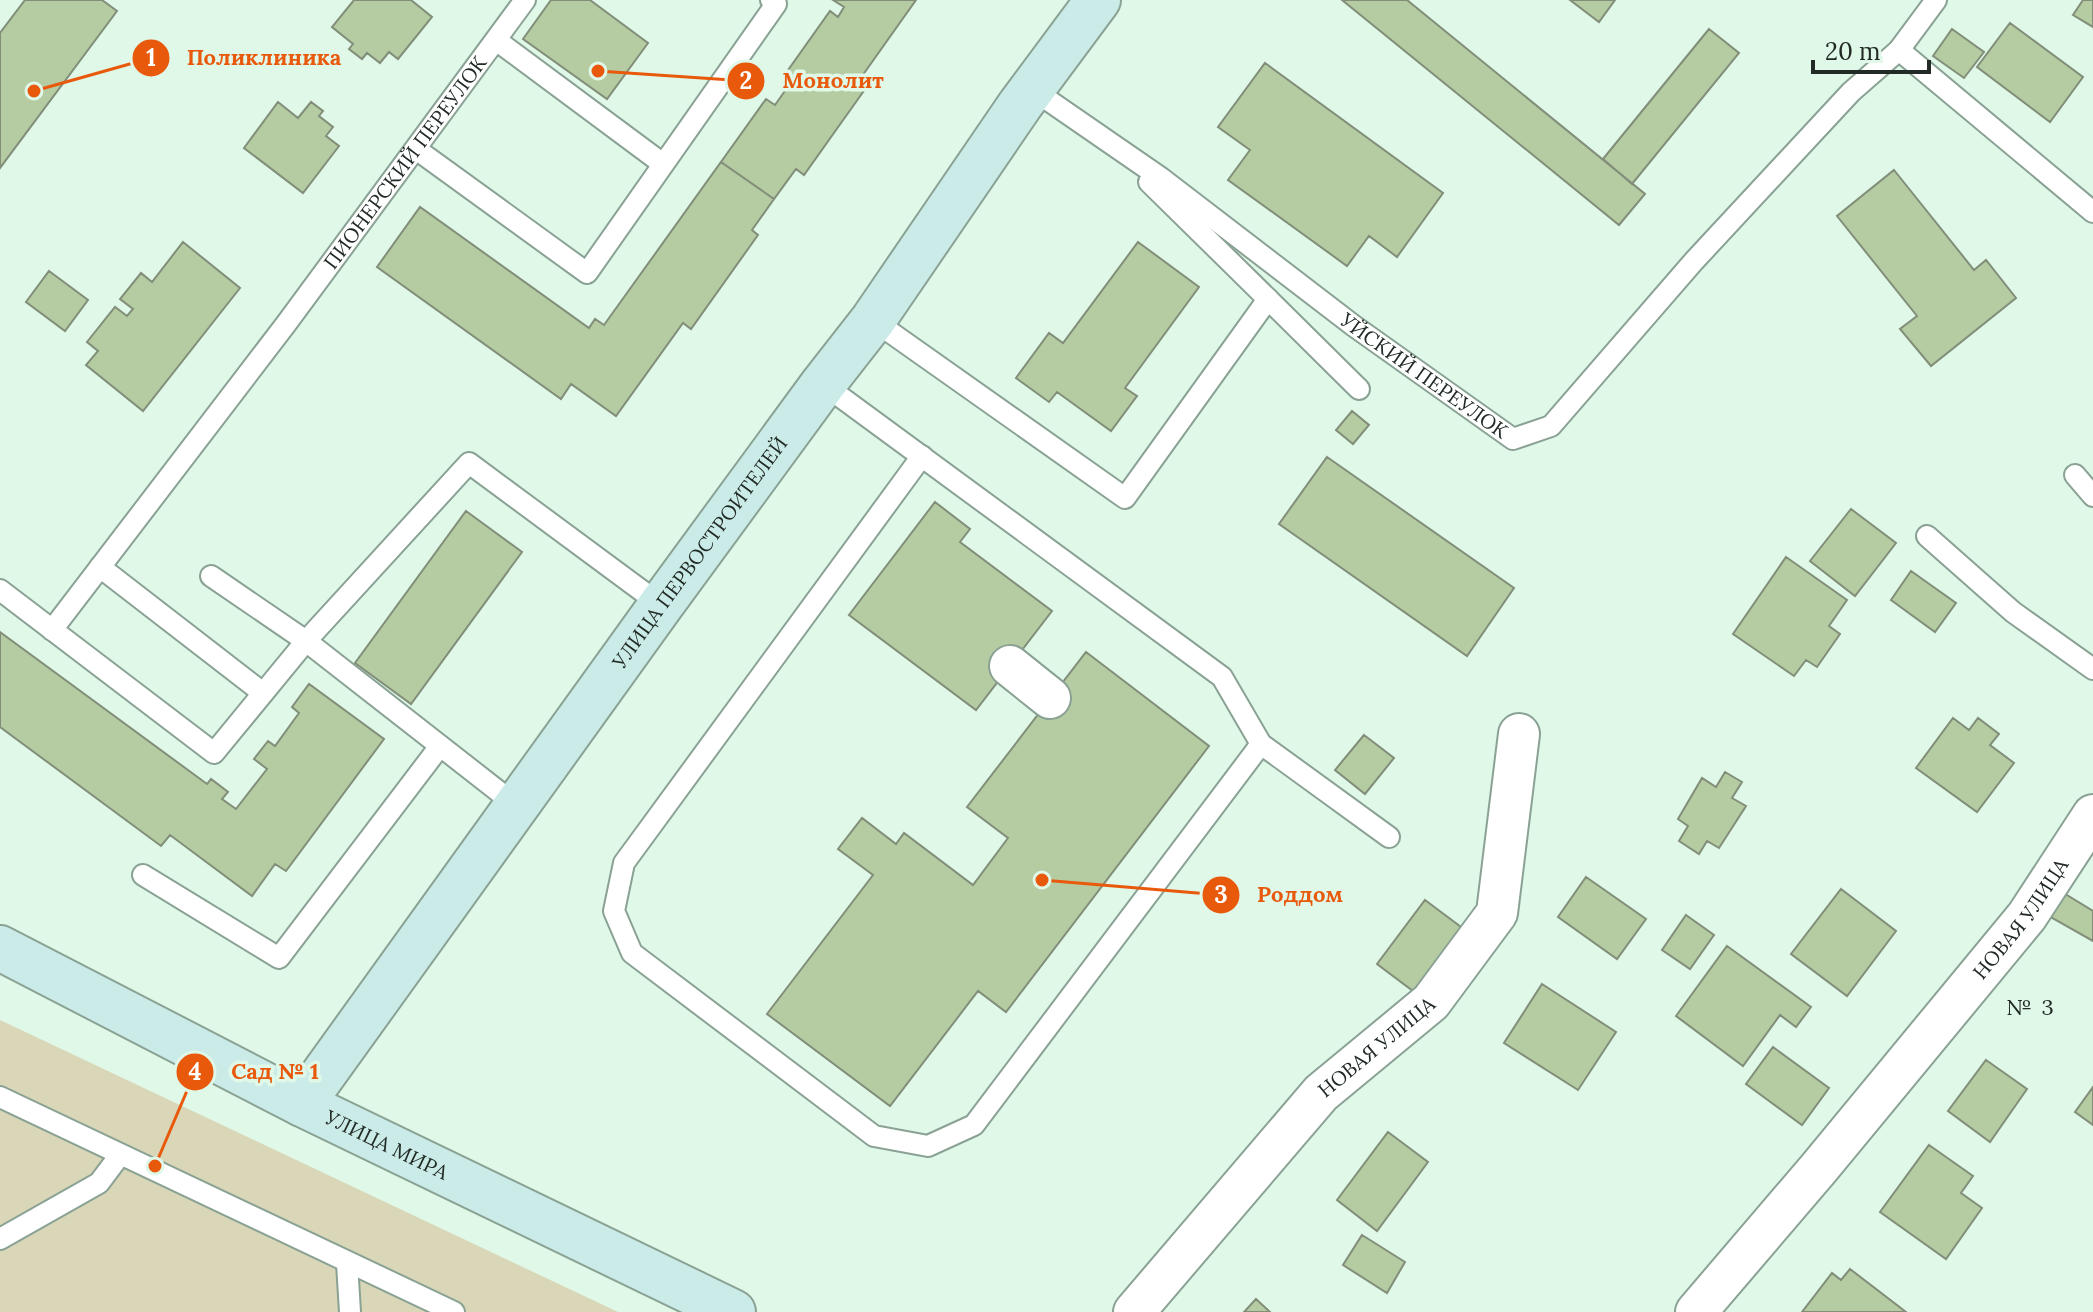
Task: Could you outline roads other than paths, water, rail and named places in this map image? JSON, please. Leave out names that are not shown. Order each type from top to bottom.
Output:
[{"type":"main road","name":"УЛИЦА ПЕРВОСТРОИТЕЛЕЙ","points":[[302,1104],[661,605],[873,320],[1032,89],[1098,0]]},
{"type":"main road","name":"УЛИЦА МИРА","points":[[0,948],[302,1104],[733,1312]]},
{"type":"street","points":[[1010,666],[1050,698]]},
{"type":"street","name":"НОВАЯ УЛИЦА","points":[[1134,1312],[1321,1093],[1431,1002],[1497,913],[1519,734]]},
{"type":"street","name":"НОВАЯ УЛИЦА","points":[[1696,1312],[2027,916],[2093,815]]},
{"type":"lane","name":"ПИОНЕРСКИЙ ПЕРЕУЛОК","points":[[52,630],[286,324],[525,0]]},
{"type":"lane","points":[[416,149],[587,273],[776,4],[771,0]]},
{"type":"lane","name":"УЙСКИЙ ПЕРЕУЛОК","points":[[1032,89],[1161,178],[1354,326],[1513,439],[1551,426],[1694,261],[1851,92],[1899,50],[1936,0]]},
{"type":"lane","points":[[496,40],[663,164]]},
{"type":"lane","points":[[1899,50],[2093,212]]},
{"type":"lane","points":[[1106,140],[1359,389]]},
{"type":"lane","points":[[873,320],[1125,498],[1268,299]]},
{"type":"lane","points":[[823,384],[1222,677],[1261,744],[1389,837]]},
{"type":"lane","points":[[922,456],[624,863],[614,911],[632,953],[874,1136],[928,1146],[974,1125],[1261,744]]},
{"type":"lane","points":[[0,590],[214,753],[306,641],[469,463],[661,605]]},
{"type":"lane","points":[[2075,475],[2093,496]]},
{"type":"lane","points":[[1927,536],[2013,612],[2093,669]]},
{"type":"lane","points":[[100,567],[263,693]]},
{"type":"lane","points":[[211,576],[306,641],[516,805]]},
{"type":"lane","points":[[143,875],[279,958],[440,746]]},
{"type":"lane","points":[[0,1097],[454,1312]]},
{"type":"lane","points":[[0,1239],[99,1183],[120,1155]]},
{"type":"lane","points":[[347,1263],[350,1312]]},
{"type":"place","name":"Монолит","points":[[598,71]]},
{"type":"place","name":"Поликлиника","points":[[34,91]]},
{"type":"place","name":"Роддом","points":[[1042,880]]},
{"type":"place","name":"Сад № 1","points":[[155,1166]]},
{"type":"district","name":"№ 3","points":[[2031,1007]]}]
